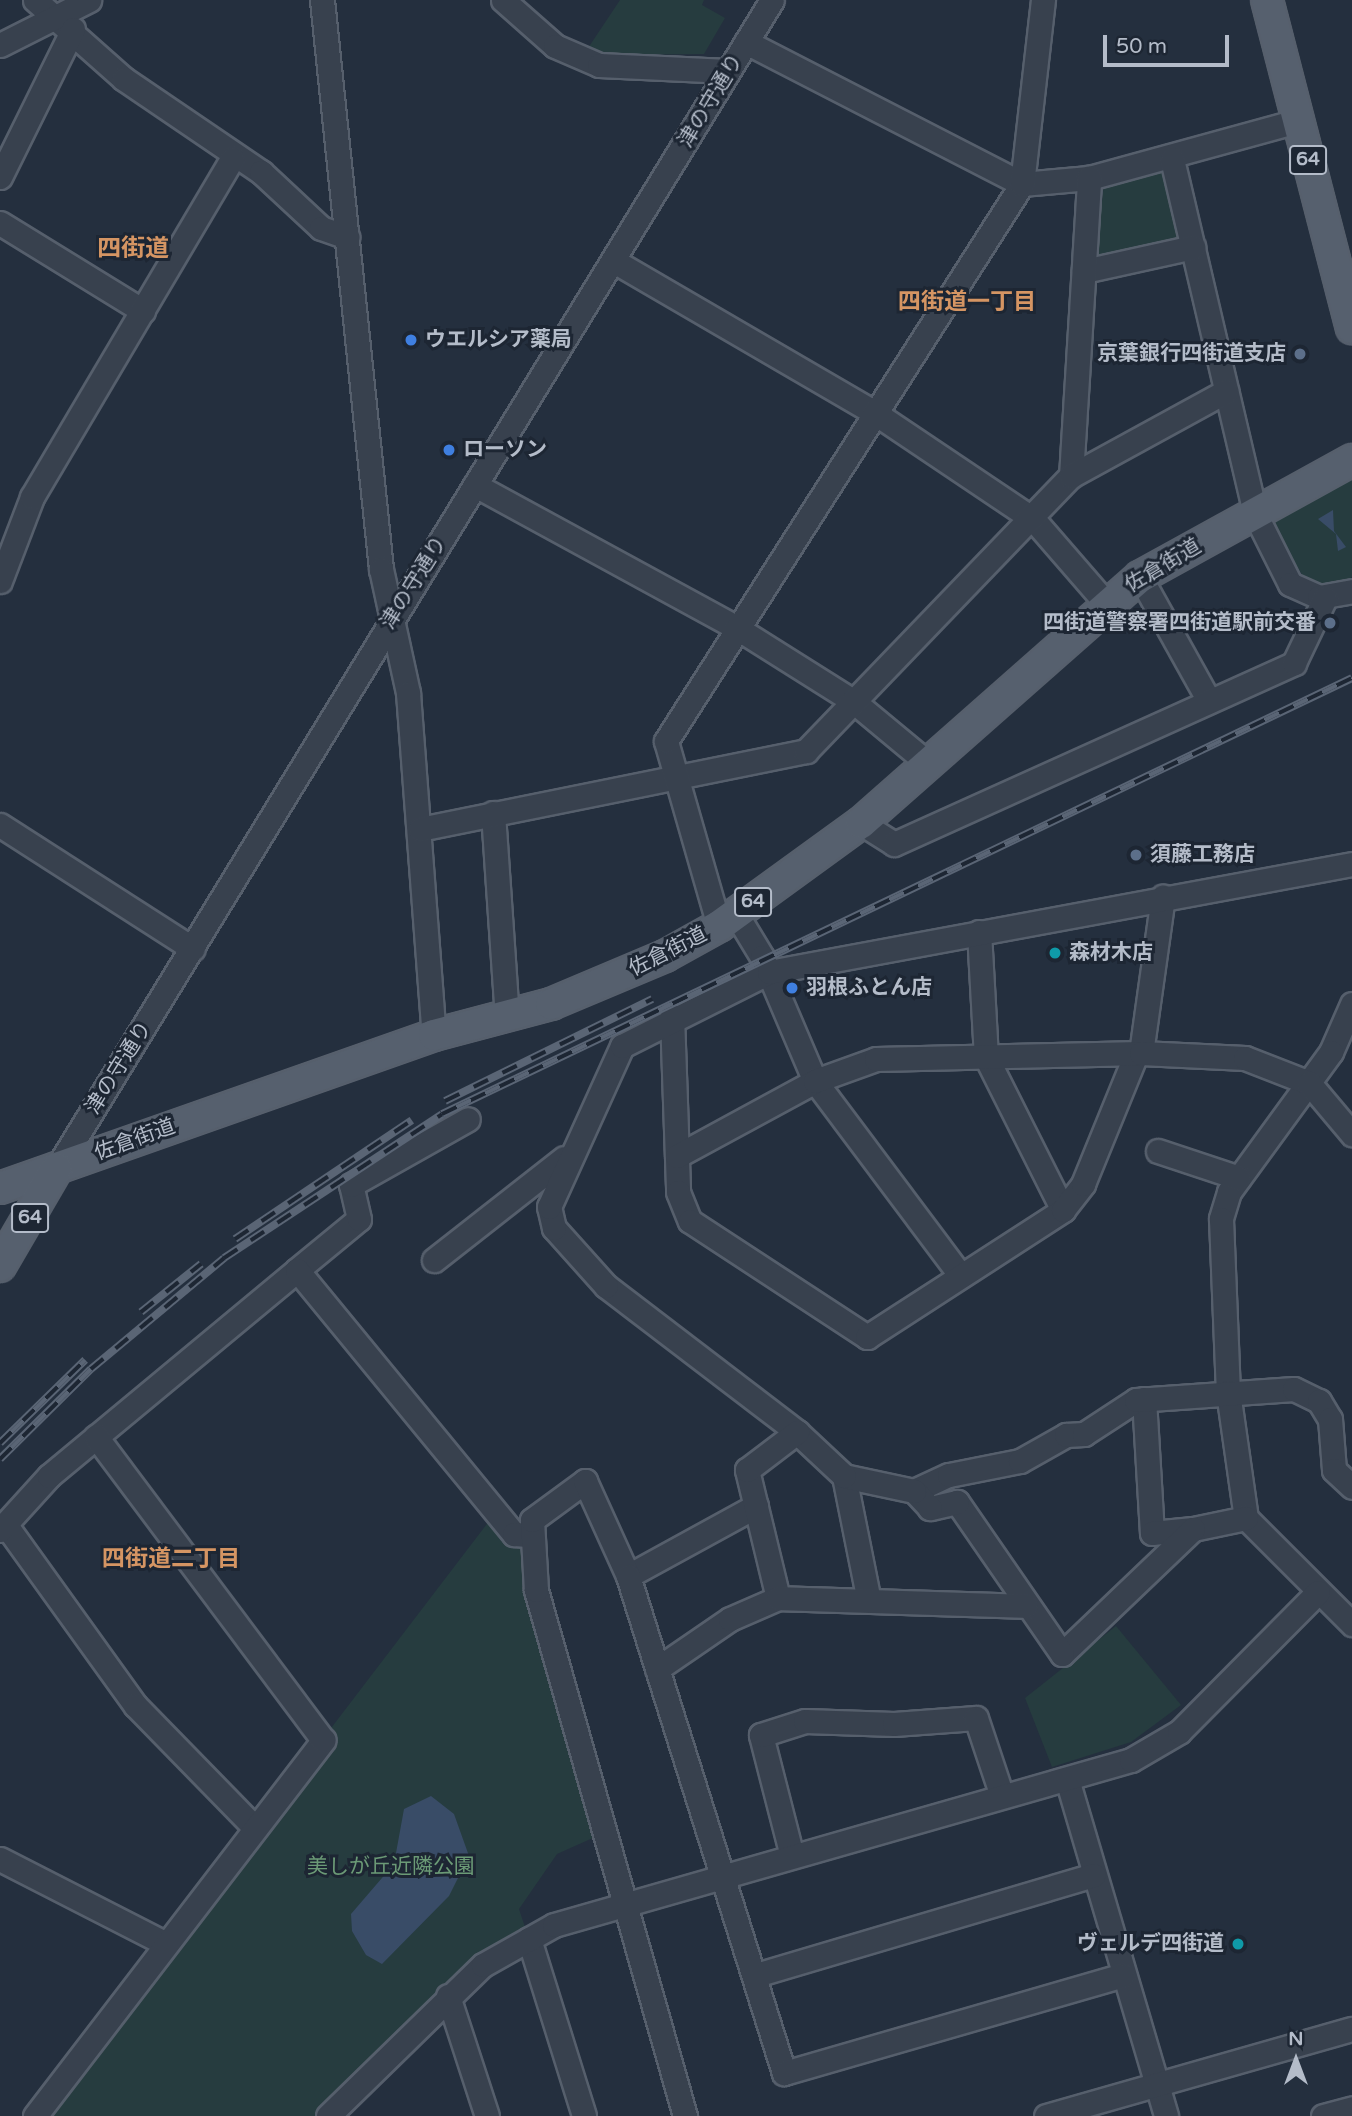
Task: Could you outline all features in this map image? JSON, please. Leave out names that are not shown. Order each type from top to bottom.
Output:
[{"type":"main road","name":"64","points":[[1267,0],[1351,323]]},
{"type":"main road","name":"佐倉街道","points":[[0,1188],[434,1035],[507,1016],[603,985],[727,920],[861,823],[930,765],[1105,602],[1140,577],[1352,460]]},
{"type":"main road","name":"64","points":[[0,1266],[57,1168]]},
{"type":"street","points":[[35,0],[65,23],[124,79],[188,119],[232,159],[261,172],[321,228],[347,237]]},
{"type":"street","points":[[0,177],[65,23],[89,0]]},
{"type":"street","points":[[323,0],[381,569],[395,613],[420,829],[434,1035]]},
{"type":"street","points":[[503,0],[555,46],[599,65],[728,71]]},
{"type":"street","name":"津の守通り","points":[[57,1168],[772,0]]},
{"type":"street","points":[[960,1275],[815,1081],[769,972],[727,920],[666,741],[1021,184],[1043,0]]},
{"type":"street","points":[[0,45],[65,23]]},
{"type":"street","points":[[746,42],[1021,184],[1089,178],[1172,159],[1297,121]]},
{"type":"street","points":[[0,581],[32,497],[232,159]]},
{"type":"street","points":[[1172,159],[1255,514],[1290,584],[1325,598],[1352,591]]},
{"type":"street","points":[[1071,476],[1089,178]]},
{"type":"street","points":[[0,223],[143,311]]},
{"type":"street","points":[[1084,271],[1193,247]]},
{"type":"street","points":[[614,261],[875,413],[1033,519],[1105,602]]},
{"type":"street","points":[[420,829],[680,779],[806,751],[1033,519],[1071,476],[1226,391]]},
{"type":"street","points":[[475,485],[737,628],[853,701],[930,765]]},
{"type":"street","points":[[1140,577],[1209,701]]},
{"type":"street","points":[[861,823],[894,844],[1294,663],[1325,598]]},
{"type":"street","points":[[493,813],[507,1016]]},
{"type":"street","points":[[0,825],[193,949]]},
{"type":"street","points":[[1193,1529],[1062,1654],[1026,1606],[957,1502],[930,1507],[914,1491],[844,1476],[797,1432],[606,1286],[554,1227],[549,1207],[570,1154],[622,1046],[672,1016],[769,972],[1352,864]]},
{"type":"street","points":[[672,1016],[678,1192],[690,1221],[867,1337],[1063,1210],[1083,1184],[1139,1053],[1163,897]]},
{"type":"street","points":[[979,932],[986,1057],[1063,1210]]},
{"type":"street","points":[[1352,1004],[1309,1083],[1239,1178],[1221,1219],[1228,1392],[1246,1518],[1352,1625]]},
{"type":"street","points":[[677,1156],[815,1081],[876,1059],[1139,1053],[1245,1058],[1309,1083],[1352,1134]]},
{"type":"street","points":[[253,1826],[136,1706],[2,1527],[96,1437],[359,1219],[351,1185],[468,1119]]},
{"type":"street","points":[[1158,1151],[1239,1178]]},
{"type":"street","points":[[434,1260],[570,1154]]},
{"type":"street","points":[[297,1270],[514,1534],[528,1535]]},
{"type":"street","points":[[914,1491],[949,1475],[1020,1461],[1143,1399],[1294,1389],[1319,1401],[1330,1419],[1334,1470],[1352,1488]]},
{"type":"street","points":[[1143,1399],[1152,1533],[1193,1529],[1246,1518]]},
{"type":"street","points":[[778,1598],[747,1471],[797,1432]]},
{"type":"street","points":[[35,2116],[253,1826],[323,1740],[96,1437]]},
{"type":"street","points":[[844,1476],[869,1601]]},
{"type":"street","points":[[685,2116],[621,1906],[536,1590],[528,1535],[532,1520],[585,1481],[628,1576],[756,1975],[784,2073],[1123,1975]]},
{"type":"street","points":[[628,1576],[756,1506]]},
{"type":"street","points":[[327,2116],[482,1965],[529,1939],[571,1918],[1131,1760],[1179,1732],[1318,1592]]},
{"type":"street","points":[[657,1669],[730,1619],[778,1598],[1026,1606]]},
{"type":"street","points":[[792,1856],[761,1735],[805,1721],[894,1724],[976,1718],[1002,1796]]},
{"type":"street","points":[[1067,1779],[1166,2116]]},
{"type":"street","points":[[0,1858],[164,1943]]},
{"type":"street","points":[[756,1975],[1094,1875]]},
{"type":"street","points":[[529,1939],[584,2116]]},
{"type":"street","points":[[448,1996],[487,2116]]},
{"type":"street","points":[[1046,2116],[1352,2029]]},
{"type":"street","points":[[1323,2116],[1352,2108]]},
{"type":"green space","points":[[620,0],[704,0],[702,5],[725,18],[704,54],[606,55],[588,48]]},
{"type":"green space","points":[[1161,170],[1184,246],[1094,270],[1104,184]]},
{"type":"green space","points":[[1352,470],[1352,577],[1335,586],[1308,584],[1270,524],[1277,510]]},
{"type":"green space","name":"美しが丘近隣公園","points":[[496,1512],[528,1535],[604,1833],[557,1854],[519,1909],[529,1939],[328,2116],[35,2116]]},
{"type":"green space","points":[[1116,1626],[1181,1705],[1131,1742],[1052,1767],[1025,1698]]},
{"type":"water","points":[[1333,510],[1334,531],[1346,547],[1338,551],[1336,534],[1318,519]]},
{"type":"water","points":[[431,1796],[454,1814],[469,1856],[449,1896],[382,1964],[366,1955],[352,1931],[351,1914],[394,1864],[404,1809]]},
{"type":"railway","points":[[0,1459],[91,1369],[224,1258],[442,1114],[1352,678]]},
{"type":"railway","points":[[445,1101],[652,999]]},
{"type":"railway","points":[[235,1239],[412,1120]]},
{"type":"railway","points":[[141,1312],[201,1264]]},
{"type":"railway","points":[[0,1443],[85,1360]]},
{"type":"place","name":"ウエルシア薬局","points":[[411,340]]},
{"type":"place","name":"京葉銀行四街道支店","points":[[1300,354]]},
{"type":"place","name":"ローソン","points":[[449,450]]},
{"type":"place","name":"四街道警察署四街道駅前交番","points":[[1330,623]]},
{"type":"place","name":"須藤工務店","points":[[1136,855]]},
{"type":"place","name":"森材木店","points":[[1055,953]]},
{"type":"place","name":"羽根ふとん店","points":[[792,988]]},
{"type":"place","name":"ヴェルデ四街道","points":[[1238,1944]]},
{"type":"district","name":"四街道","points":[[133,249]]},
{"type":"district","name":"四街道一丁目","points":[[967,302]]},
{"type":"district","name":"四街道二丁目","points":[[171,1559]]}]
